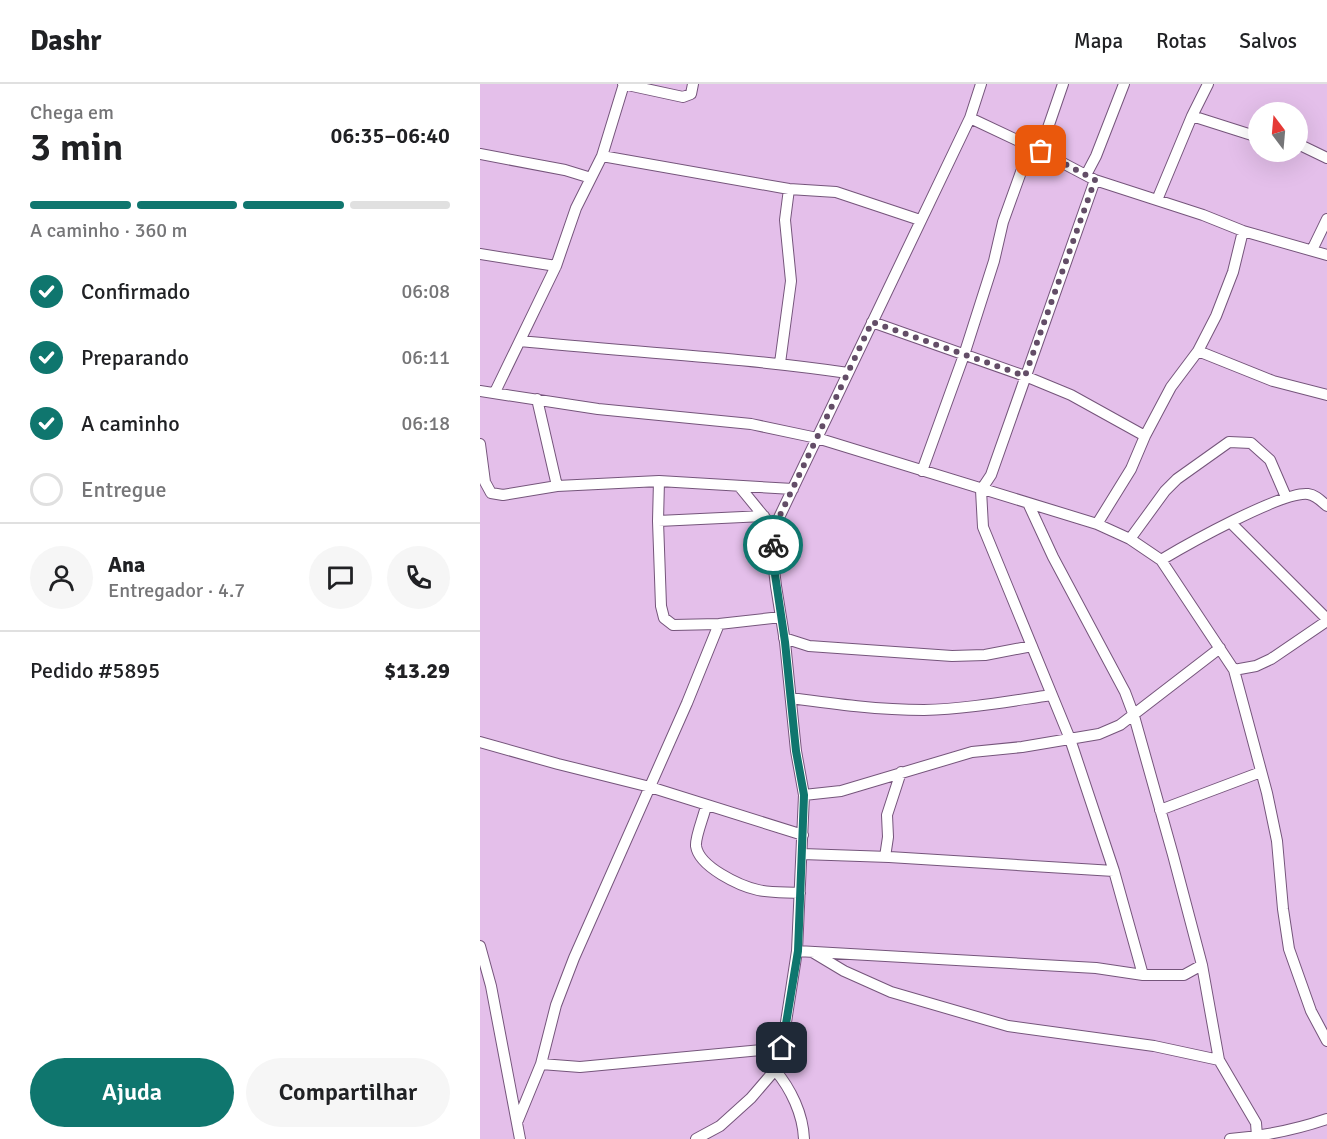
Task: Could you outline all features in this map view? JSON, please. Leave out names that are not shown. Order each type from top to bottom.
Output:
[{"type":"street","points":[[495,392],[556,266],[576,208],[602,156],[624,84],[683,97],[691,94],[693,84]]},
{"type":"street","points":[[696,1139],[720,1126],[751,1098],[775,1070],[782,1048],[798,951],[804,795],[796,751],[773,561],[774,528],[970,118],[981,84]]},
{"type":"street","points":[[922,471],[964,355],[994,261],[1003,222],[1063,84]]},
{"type":"street","points":[[1124,84],[1096,156],[991,475],[981,490],[983,527],[1070,739],[1114,871],[1143,975]]},
{"type":"street","points":[[1157,200],[1208,84]]},
{"type":"street","points":[[1192,116],[1248,134]]},
{"type":"street","points":[[970,118],[1090,178],[1203,215],[1243,231],[1327,255]]},
{"type":"street","points":[[1308,149],[1327,158]]},
{"type":"street","points":[[480,154],[565,170],[591,178]]},
{"type":"street","points":[[602,156],[789,189],[836,192],[920,220]]},
{"type":"street","points":[[780,363],[790,281],[785,220],[789,189]]},
{"type":"street","points":[[1312,250],[1327,219]]},
{"type":"street","points":[[1097,524],[1131,469],[1145,436],[1171,387],[1198,351],[1228,286],[1243,231]]},
{"type":"street","points":[[480,254],[556,266]]},
{"type":"street","points":[[872,322],[1071,394],[1145,436]]},
{"type":"street","points":[[520,341],[780,363],[848,373]]},
{"type":"street","points":[[1198,351],[1273,381],[1327,395]]},
{"type":"street","points":[[480,391],[598,409],[751,424],[817,438],[1097,524],[1130,539],[1161,560],[1234,670],[1262,772],[1276,841],[1289,949],[1311,1011],[1327,1041]]},
{"type":"street","points":[[537,399],[557,486]]},
{"type":"street","points":[[1130,539],[1165,491],[1177,479],[1229,442],[1251,443],[1270,460],[1286,497]]},
{"type":"street","points":[[480,444],[485,482],[491,493],[503,495],[557,486],[659,481],[793,489]]},
{"type":"street","points":[[659,481],[661,606],[664,618],[673,625],[719,624],[781,617]]},
{"type":"street","points":[[739,486],[774,528]]},
{"type":"street","points":[[1161,560],[1231,522],[1286,497],[1306,494],[1315,496],[1327,506]]},
{"type":"street","points":[[1028,503],[1053,557],[1125,692],[1134,716],[1202,965],[1219,1060],[1256,1123],[1268,1137]]},
{"type":"street","points":[[658,521],[764,516]]},
{"type":"street","points":[[1231,522],[1327,620],[1271,659],[1256,666],[1234,670]]},
{"type":"street","points":[[518,1120],[541,1065],[556,1005],[574,958],[719,624]]},
{"type":"street","points":[[784,638],[809,646],[952,656],[985,655],[1032,646]]},
{"type":"street","points":[[804,795],[841,791],[972,752],[1022,747],[1099,734],[1134,716],[1220,648]]},
{"type":"street","points":[[790,699],[868,709],[926,710],[1052,696]]},
{"type":"street","points":[[480,742],[650,787],[803,835]]},
{"type":"street","points":[[885,857],[888,837],[887,815],[901,772]]},
{"type":"street","points":[[1160,810],[1262,772]]},
{"type":"street","points":[[706,806],[696,845],[699,855],[714,871],[745,887],[760,891],[800,893]]},
{"type":"street","points":[[802,854],[1114,871]]},
{"type":"street","points":[[480,946],[491,986],[520,1139]]},
{"type":"street","points":[[798,951],[1096,968],[1143,975],[1184,975],[1206,987]]},
{"type":"street","points":[[814,952],[844,971],[891,992],[1008,1026],[1154,1046],[1219,1060]]},
{"type":"street","points":[[1184,975],[1202,965]]},
{"type":"street","points":[[541,1065],[580,1067],[782,1048]]},
{"type":"street","points":[[775,1070],[784,1080],[796,1103],[804,1139]]},
{"type":"street","points":[[1230,1139],[1268,1137],[1327,1119]]},
{"type":"way so far","points":[[773,545],[774,528],[872,322],[1025,376],[1095,180],[1041,151]]},
{"type":"route","points":[[773,545],[796,751],[804,795],[798,951],[782,1048]]}]
